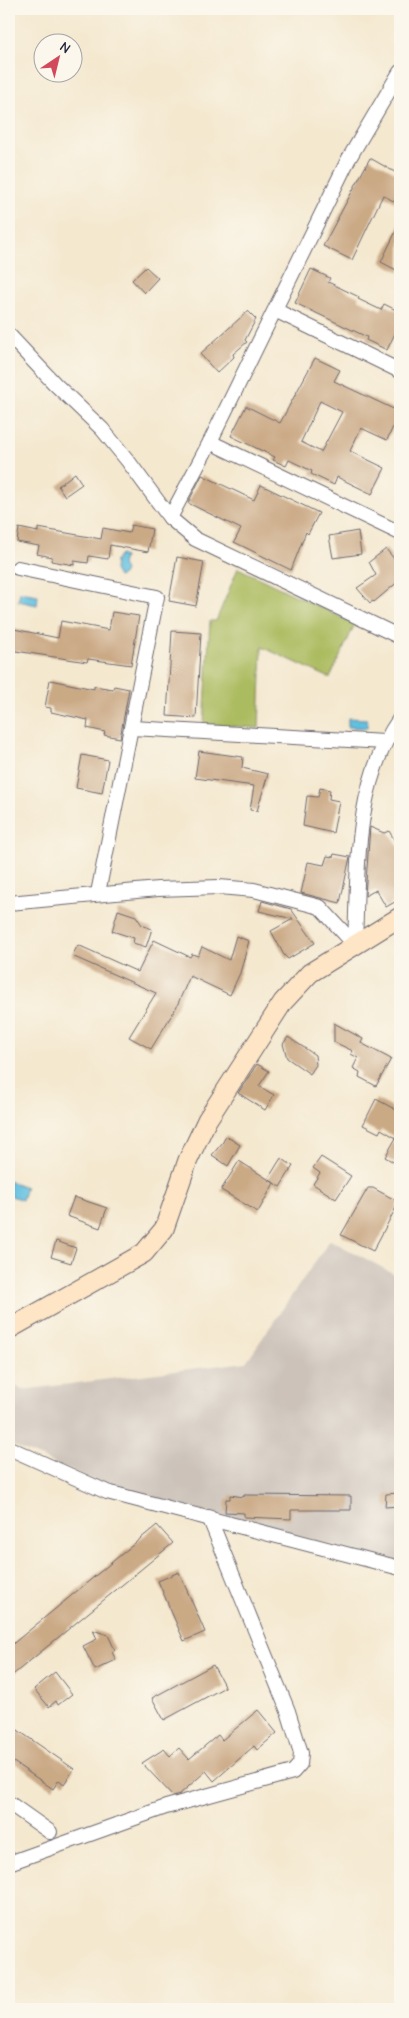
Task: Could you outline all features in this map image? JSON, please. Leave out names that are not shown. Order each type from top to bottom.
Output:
[{"type":"street","points":[[170,518],[210,442],[348,160],[400,72]]},
{"type":"street","points":[[281,313],[400,371]]},
{"type":"street","points":[[9,335],[54,384],[102,429],[128,460],[170,518],[195,539],[400,637]]},
{"type":"street","points":[[210,442],[400,533]]},
{"type":"street","points":[[18,568],[156,597],[132,728],[98,893]]},
{"type":"street","points":[[355,945],[360,839],[372,777],[385,742],[400,718]]},
{"type":"street","points":[[132,728],[385,742]]},
{"type":"street","points":[[9,903],[98,893],[219,887],[254,890],[320,907],[355,945]]},
{"type":"street","points":[[9,1329],[144,1253],[155,1242],[164,1229],[188,1160],[206,1120],[283,1002],[310,973],[400,917]]},
{"type":"street","points":[[9,1448],[107,1492],[400,1568]]},
{"type":"street","points":[[9,1864],[166,1807],[292,1772],[300,1764],[301,1753],[288,1711],[209,1517]]},
{"type":"street","points":[[9,1802],[50,1832]]},
{"type":"shaded area","points":[[330,1240],[400,1277],[400,1563],[110,1487],[9,1444],[9,1381],[22,1390],[246,1362]]},
{"type":"green space","points":[[238,568],[355,624],[330,678],[262,647],[259,728],[204,724],[210,621],[216,621]]},
{"type":"water","points":[[120,555],[124,557],[122,565],[125,571],[123,575],[118,577],[114,570],[115,561]]},
{"type":"water","points":[[20,592],[38,595],[37,605],[18,601]]},
{"type":"water","points":[[348,718],[367,719],[367,728],[348,727]]},
{"type":"water","points":[[9,1181],[26,1187],[22,1200],[9,1195]]},
{"type":"building","points":[[370,158],[400,175],[400,205],[383,195],[352,260],[323,246]]},
{"type":"building","points":[[400,223],[400,272],[381,262]]},
{"type":"building","points":[[146,267],[158,278],[144,293],[132,280]]},
{"type":"building","points":[[311,269],[330,278],[328,282],[359,297],[358,299],[381,310],[384,304],[400,312],[400,323],[387,350],[366,340],[367,337],[295,303]]},
{"type":"building","points":[[248,311],[256,319],[245,340],[247,342],[233,354],[234,357],[217,373],[200,354]]},
{"type":"building","points":[[315,358],[340,370],[334,381],[400,412],[387,440],[361,428],[350,451],[385,468],[372,494],[337,477],[334,485],[311,474],[312,471],[289,460],[286,466],[273,460],[275,457],[231,436],[246,406],[280,423]],"holes":[[[320,401],[342,412],[321,452],[301,442]]]},
{"type":"building","points":[[75,473],[82,484],[65,496],[58,486]]},
{"type":"building","points":[[202,475],[254,500],[261,485],[319,513],[308,534],[306,532],[291,570],[234,542],[241,529],[188,503]]},
{"type":"building","points":[[131,525],[152,529],[148,552],[110,545],[108,559],[89,556],[88,563],[74,561],[74,565],[51,561],[52,557],[37,554],[39,546],[17,542],[19,528],[38,532],[38,528],[101,539],[103,528],[129,533]]},
{"type":"building","points":[[358,531],[361,554],[333,558],[329,536]]},
{"type":"building","points":[[386,549],[400,566],[400,580],[374,602],[370,603],[357,588],[376,575],[369,562]]},
{"type":"building","points":[[177,557],[204,562],[196,606],[169,601]]},
{"type":"building","points":[[112,612],[139,616],[131,665],[88,659],[87,662],[9,650],[9,628],[58,638],[61,621],[109,630]]},
{"type":"building","points":[[172,631],[201,633],[196,718],[167,716]]},
{"type":"building","points":[[50,680],[94,689],[94,686],[113,689],[114,686],[129,689],[120,738],[104,735],[105,732],[87,728],[88,720],[51,712],[51,708],[45,707]]},
{"type":"building","points":[[199,751],[243,757],[242,768],[268,774],[257,811],[250,810],[254,786],[195,778]]},
{"type":"building","points":[[82,755],[108,760],[102,793],[76,788]]},
{"type":"building","points":[[320,788],[330,790],[329,799],[339,801],[333,833],[303,826],[307,796],[318,797]]},
{"type":"building","points":[[370,827],[384,833],[389,831],[400,849],[400,899],[386,907],[376,890],[365,896]]},
{"type":"building","points":[[334,854],[350,857],[340,903],[301,893],[308,862],[324,865],[327,856],[333,857]]},
{"type":"building","points":[[262,901],[291,909],[315,943],[288,959],[271,931],[293,919],[259,911]]},
{"type":"building","points":[[118,910],[136,916],[142,925],[152,929],[146,947],[133,943],[134,938],[112,931]]},
{"type":"building","points":[[236,936],[249,941],[240,973],[230,995],[190,976],[176,1008],[151,1049],[129,1037],[156,993],[72,956],[78,945],[138,972],[154,940],[190,957],[192,954],[198,956],[202,947],[229,960]]},
{"type":"building","points":[[334,1023],[363,1039],[361,1043],[391,1059],[376,1086],[359,1077],[360,1072],[353,1068],[358,1058],[351,1054],[353,1051],[334,1042]]},
{"type":"building","points":[[288,1037],[315,1055],[316,1065],[310,1074],[287,1058],[283,1044]]},
{"type":"building","points":[[257,1064],[269,1071],[259,1086],[274,1095],[265,1110],[238,1093]]},
{"type":"building","points":[[376,1099],[400,1112],[400,1166],[385,1157],[396,1138],[381,1129],[379,1133],[363,1125]]},
{"type":"building","points":[[226,1136],[240,1145],[228,1166],[212,1155]]},
{"type":"building","points":[[321,1157],[351,1176],[336,1199],[313,1184],[320,1173],[313,1168]]},
{"type":"building","points":[[281,1158],[293,1166],[280,1187],[268,1179]]},
{"type":"building","points":[[239,1161],[274,1183],[258,1212],[221,1190]]},
{"type":"building","points":[[368,1188],[373,1188],[399,1202],[373,1251],[341,1235]]},
{"type":"building","points":[[74,1197],[107,1208],[100,1228],[67,1216]]},
{"type":"building","points":[[56,1241],[76,1248],[71,1263],[51,1257]]},
{"type":"building","points":[[400,1493],[400,1506],[385,1507],[386,1494]]},
{"type":"building","points":[[230,1495],[244,1497],[244,1495],[351,1496],[351,1510],[291,1510],[291,1519],[244,1517],[244,1513],[225,1512],[226,1499],[230,1499]]},
{"type":"building","points":[[157,1525],[173,1543],[9,1678],[9,1647]]},
{"type":"building","points":[[179,1572],[205,1632],[184,1641],[158,1581]]},
{"type":"building","points":[[93,1630],[108,1635],[115,1650],[112,1652],[116,1660],[95,1670],[83,1646],[97,1639]]},
{"type":"building","points":[[213,1665],[225,1687],[164,1720],[152,1698]]},
{"type":"building","points":[[55,1672],[72,1694],[58,1705],[56,1701],[49,1707],[34,1689]]},
{"type":"building","points":[[258,1710],[277,1733],[257,1750],[254,1746],[214,1781],[206,1771],[180,1794],[173,1796],[142,1763],[164,1749],[170,1756],[179,1748],[189,1759],[218,1735],[222,1740]]},
{"type":"building","points":[[9,1724],[74,1769],[64,1784],[59,1780],[53,1789],[9,1759]]}]
